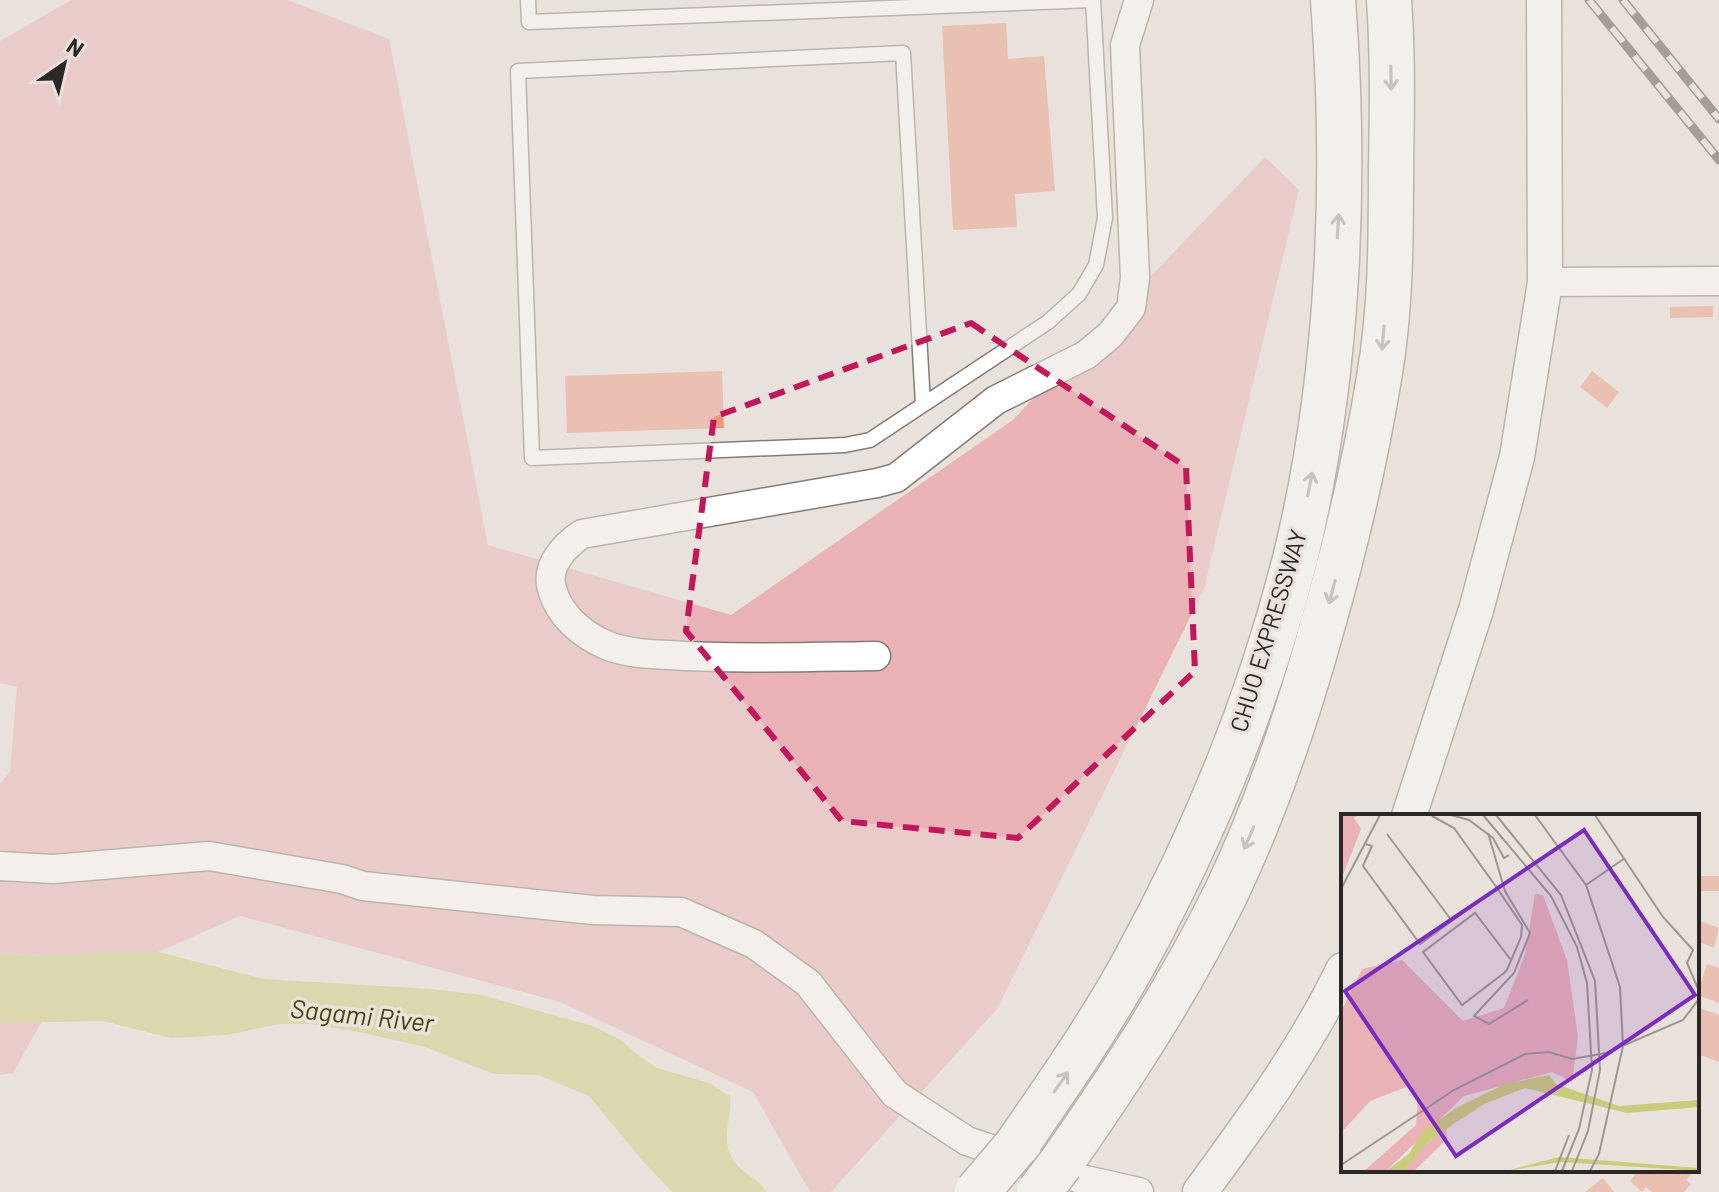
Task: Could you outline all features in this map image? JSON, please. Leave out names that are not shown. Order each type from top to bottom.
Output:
[{"type":"highway","name":"CHUO EXPRESSWAY","points":[[977,1192],[1016,1146],[1079,1056],[1135,962],[1184,866],[1225,770],[1263,668],[1295,558],[1315,457],[1330,341],[1338,235],[1340,116],[1333,0]]},
{"type":"highway","name":"CHUO EXPRESSWAY","points":[[1050,1177],[1122,1077],[1177,987],[1226,892],[1271,787],[1303,697],[1358,492],[1381,360],[1391,247],[1389,0]]},
{"type":"street","points":[[876,656],[646,654],[606,645],[575,627],[559,608],[550,585],[556,559],[567,544],[582,534],[896,478],[996,400],[1086,355],[1110,335],[1131,308],[1135,278],[1125,45],[1139,0]]},
{"type":"street","points":[[1410,814],[1476,610],[1517,457],[1545,282],[1544,0]]},
{"type":"street","points":[[1545,282],[1719,281]]},
{"type":"street","points":[[0,866],[53,869],[209,856],[342,879],[363,886],[593,910],[681,912],[754,944],[808,983],[895,1094],[967,1141],[1081,1179],[1139,1192]]},
{"type":"street","points":[[1200,1192],[1251,1122],[1327,1004],[1341,974]]},
{"type":"lane","points":[[528,0],[529,22],[765,6],[1093,0],[1105,218],[1096,265],[1079,294],[1048,322],[870,440],[845,445],[532,458],[518,71],[903,53],[923,404]]},
{"type":"highlighted area","points":[[971,323],[1186,467],[1195,671],[1018,838],[842,821],[686,631],[714,417]]},
{"type":"shaded area","points":[[71,0],[288,0],[389,39],[488,545],[731,615],[1013,420],[1265,157],[1299,190],[1204,589],[997,1009],[831,1192],[810,1192],[753,1092],[560,1002],[240,916],[158,952],[44,956],[0,953],[0,784],[10,771],[17,687],[0,683],[0,41]]},
{"type":"shaded area","points":[[42,1021],[13,1073],[0,1075],[0,1023]]},
{"type":"water","name":"Sagami River","points":[[158,952],[264,979],[481,995],[593,1026],[621,1040],[657,1068],[709,1083],[730,1096],[727,1139],[731,1156],[766,1192],[672,1192],[589,1096],[538,1075],[494,1074],[425,1047],[364,1033],[311,1024],[279,1024],[227,1035],[171,1038],[103,1021],[0,1023],[0,953],[44,956]]},
{"type":"building","points":[[1006,23],[1008,59],[1044,56],[1055,191],[1015,194],[1017,227],[953,230],[942,26]]},
{"type":"building","points":[[1713,306],[1713,317],[1670,318],[1670,307]]},
{"type":"building","points":[[722,371],[724,428],[567,433],[565,376]]},
{"type":"building","points":[[1592,371],[1619,392],[1607,408],[1580,387]]},
{"type":"building","points":[[1701,876],[1719,876],[1719,891],[1701,891]]},
{"type":"building","points":[[1700,921],[1719,928],[1714,948],[1699,942]]},
{"type":"building","points":[[1707,964],[1719,968],[1719,1003],[1699,996]]},
{"type":"building","points":[[1700,1008],[1719,1015],[1719,1062],[1699,1055]]},
{"type":"building","points":[[1631,1172],[1693,1172],[1686,1180],[1691,1184],[1684,1192],[1652,1192],[1646,1187],[1642,1192],[1630,1181],[1635,1175]]},
{"type":"building","points":[[1603,1178],[1614,1192],[1585,1192]]},
{"type":"railway","points":[[1589,0],[1719,160]]},
{"type":"railway","points":[[1623,0],[1719,119]]}]
